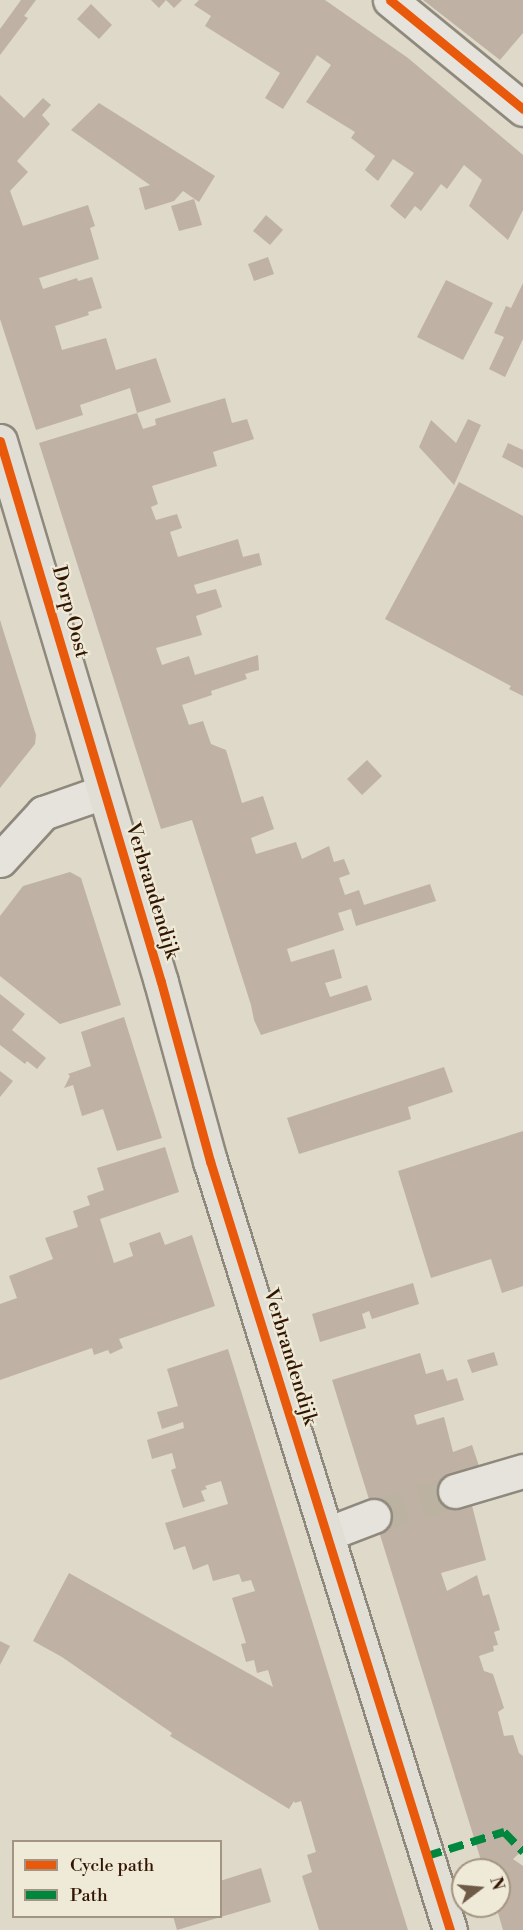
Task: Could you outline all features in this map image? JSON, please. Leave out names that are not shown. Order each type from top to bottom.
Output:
[{"type":"main road","name":"Dorp Oost","points":[[0,441],[35,552],[103,792]]},
{"type":"main road","name":"Verbrandendijk","points":[[103,792],[161,982],[210,1161],[450,1930]]},
{"type":"street","points":[[390,0],[523,109]]},
{"type":"street","points":[[0,860],[43,813],[103,792]]},
{"type":"street","points":[[455,1491],[523,1471]]},
{"type":"street","points":[[327,1534],[374,1516]]},
{"type":"building","points":[[21,0],[36,0],[24,16],[28,18],[0,55],[0,29]]},
{"type":"building","points":[[151,0],[166,0],[159,8]]},
{"type":"building","points":[[166,0],[182,0],[174,8]]},
{"type":"building","points":[[199,0],[325,0],[408,58],[523,155],[523,210],[508,240],[469,206],[482,180],[464,165],[447,189],[441,184],[421,211],[415,206],[405,219],[390,206],[414,173],[393,159],[378,181],[365,170],[375,156],[351,138],[355,132],[306,102],[331,65],[317,55],[283,109],[265,98],[280,73],[205,26],[211,16],[194,5]]},
{"type":"building","points":[[423,0],[523,0],[523,33],[500,60]]},
{"type":"building","points":[[91,4],[112,25],[99,39],[77,19]]},
{"type":"building","points":[[0,95],[24,118],[43,98],[51,105],[42,115],[50,124],[17,161],[28,172],[10,191],[23,226],[88,205],[95,226],[90,228],[99,259],[39,278],[43,289],[77,278],[78,281],[92,277],[102,308],[88,312],[89,315],[55,326],[62,350],[106,338],[116,370],[156,358],[171,402],[137,413],[130,388],[80,405],[83,415],[36,430],[0,319]]},
{"type":"building","points":[[99,103],[215,176],[199,202],[183,191],[174,201],[145,210],[139,188],[150,185],[71,130]]},
{"type":"building","points":[[194,199],[202,225],[179,231],[171,206]]},
{"type":"building","points":[[266,215],[283,230],[270,245],[253,231]]},
{"type":"building","points":[[268,257],[274,274],[254,281],[248,264]]},
{"type":"building","points":[[446,280],[493,303],[463,360],[417,337]]},
{"type":"building","points":[[523,283],[523,339],[505,377],[489,369],[504,337],[494,333],[506,306],[511,308]]},
{"type":"building","points":[[225,398],[232,423],[247,419],[254,439],[213,452],[217,466],[152,486],[158,504],[151,507],[156,520],[177,514],[182,528],[170,532],[178,557],[238,539],[243,557],[259,553],[262,565],[194,585],[197,594],[216,589],[222,607],[196,616],[202,635],[156,648],[162,665],[189,656],[195,675],[258,655],[259,670],[245,674],[247,679],[211,691],[212,695],[182,705],[189,725],[203,721],[211,744],[226,750],[242,803],[263,796],[274,829],[251,838],[256,854],[296,842],[302,859],[329,846],[334,862],[344,859],[350,874],[339,878],[345,895],[359,890],[364,905],[430,884],[436,901],[356,926],[351,909],[338,913],[344,930],[287,949],[291,962],[334,949],[342,978],[325,983],[330,997],[367,985],[372,1000],[261,1035],[254,1020],[192,820],[161,829],[39,443],[137,413],[143,429],[156,425],[155,419]]},
{"type":"building","points":[[468,419],[481,425],[454,485],[419,447],[431,420],[456,443]]},
{"type":"building","points":[[508,443],[523,450],[523,468],[502,457]]},
{"type":"building","points":[[459,482],[523,516],[523,696],[509,689],[511,686],[385,619]]},
{"type":"building","points":[[0,620],[36,735],[35,744],[0,788]]},
{"type":"building","points":[[367,760],[382,776],[362,795],[347,779]]},
{"type":"building","points":[[70,872],[81,878],[121,1005],[60,1024],[0,976],[0,916],[23,886]]},
{"type":"building","points":[[0,994],[25,1014],[12,1030],[46,1058],[37,1069],[27,1061],[25,1064],[0,1045]]},
{"type":"building","points":[[124,1017],[162,1138],[117,1151],[103,1109],[82,1116],[73,1085],[64,1088],[70,1076],[68,1074],[91,1066],[81,1032]]},
{"type":"building","points":[[444,1067],[453,1092],[408,1107],[411,1119],[299,1154],[287,1118]]},
{"type":"building","points":[[0,1071],[13,1081],[0,1097]]},
{"type":"building","points":[[523,1131],[523,1286],[502,1293],[491,1259],[431,1278],[398,1171]]},
{"type":"building","points":[[165,1147],[179,1192],[100,1219],[114,1263],[133,1256],[129,1243],[160,1232],[165,1245],[192,1235],[215,1306],[119,1339],[123,1348],[110,1354],[108,1350],[94,1355],[92,1348],[0,1380],[0,1304],[17,1298],[9,1276],[53,1259],[45,1238],[78,1227],[73,1211],[90,1205],[87,1196],[104,1190],[97,1168]]},
{"type":"building","points":[[413,1283],[419,1304],[372,1319],[369,1311],[362,1314],[366,1328],[320,1342],[312,1314]]},
{"type":"building","points":[[228,1349],[408,1930],[319,1930],[302,1876],[312,1872],[307,1855],[316,1852],[301,1801],[295,1803],[294,1801],[289,1809],[170,1736],[172,1733],[62,1657],[33,1641],[69,1573],[273,1687],[268,1670],[257,1673],[254,1660],[246,1662],[241,1644],[246,1643],[232,1598],[255,1591],[251,1580],[242,1582],[239,1574],[213,1581],[208,1564],[193,1570],[185,1546],[174,1550],[165,1523],[228,1504],[221,1481],[205,1486],[207,1489],[201,1491],[205,1501],[183,1508],[171,1470],[176,1468],[172,1453],[152,1459],[147,1440],[184,1428],[183,1422],[162,1429],[157,1412],[178,1406],[167,1369]]},
{"type":"building","points":[[494,1352],[498,1365],[472,1373],[467,1360]]},
{"type":"building","points":[[420,1353],[426,1374],[443,1369],[447,1381],[457,1378],[464,1400],[414,1415],[417,1425],[444,1417],[453,1452],[472,1445],[481,1472],[469,1494],[486,1560],[441,1573],[447,1591],[477,1575],[483,1596],[489,1594],[500,1630],[494,1632],[498,1645],[493,1646],[494,1651],[479,1656],[484,1671],[493,1674],[504,1708],[498,1712],[504,1736],[513,1735],[519,1753],[523,1756],[523,1850],[513,1859],[523,1866],[523,1930],[503,1930],[500,1918],[511,1918],[511,1858],[480,1858],[332,1380]]},
{"type":"building","points":[[0,1641],[10,1646],[0,1665]]},
{"type":"building","points":[[261,1868],[271,1902],[222,1917],[222,1880]]},
{"type":"building","points":[[174,1918],[217,1918],[177,1930]]},
{"type":"tunnel","points":[[374,1516],[455,1491]]},
{"type":"marked path","points":[[427,1856],[504,1832],[523,1852]]},
{"type":"cycle path","points":[[390,0],[523,109]]},
{"type":"cycle path","points":[[0,441],[161,982],[210,1161],[450,1930]]}]
